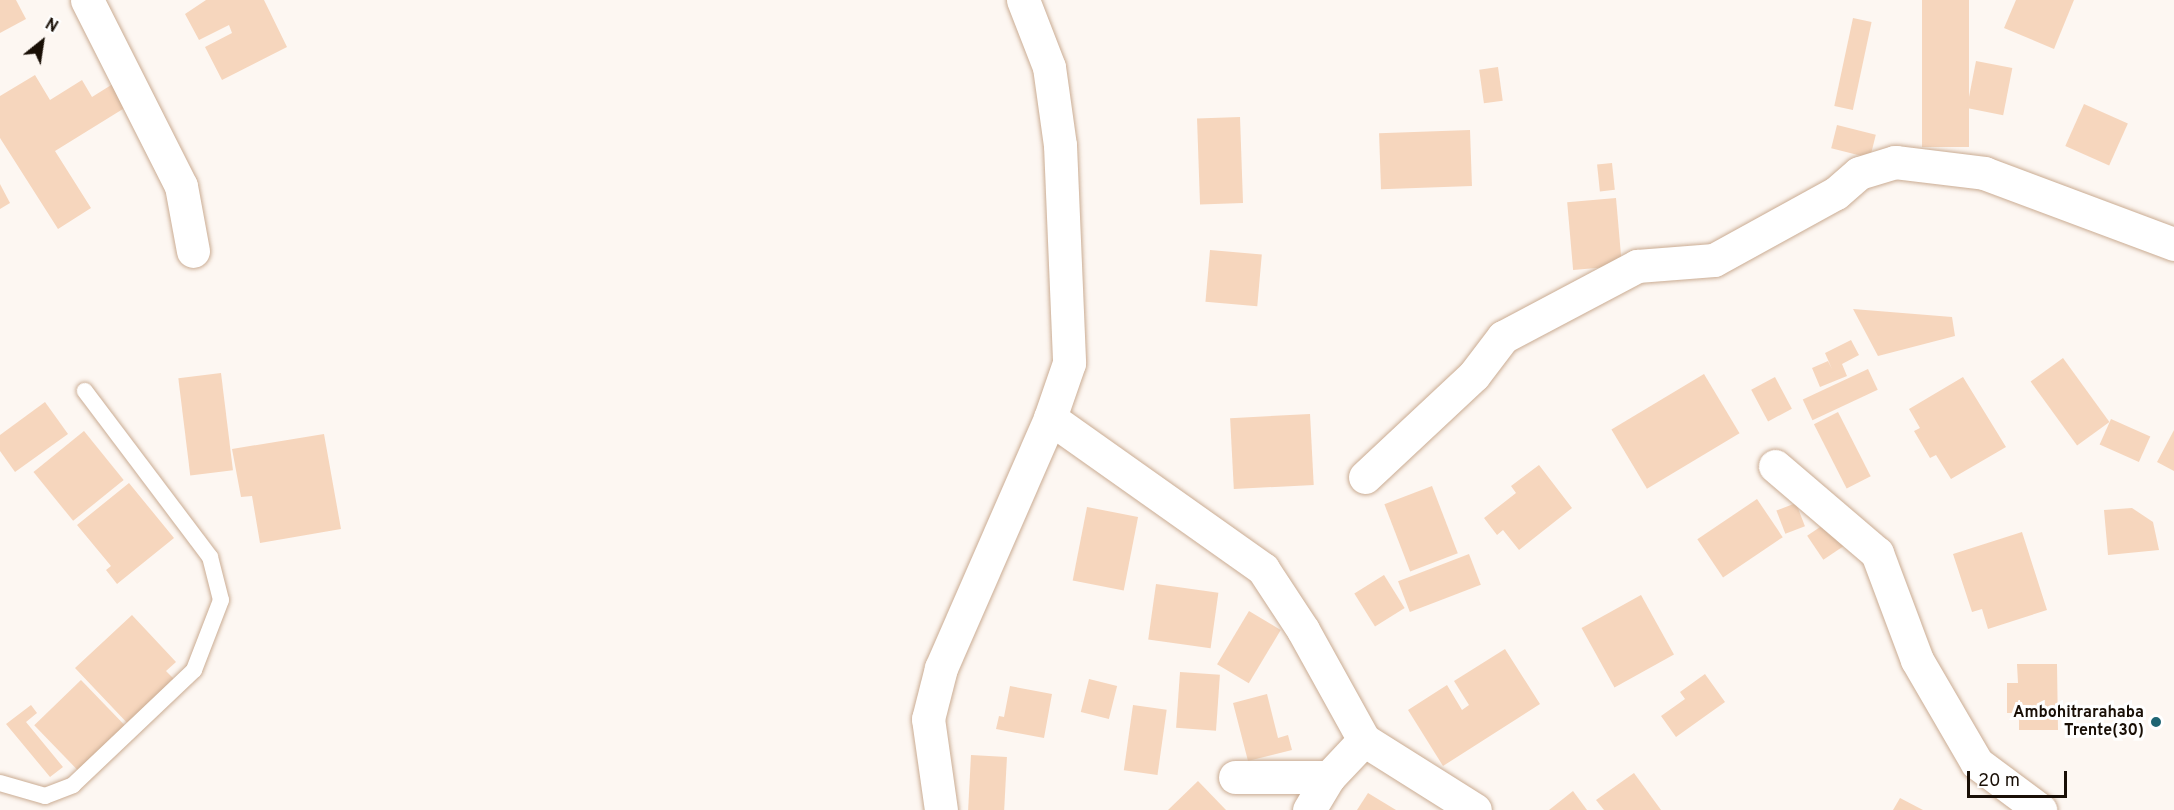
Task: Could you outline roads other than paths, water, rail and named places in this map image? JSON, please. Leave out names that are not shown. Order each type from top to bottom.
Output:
[{"type":"street","points":[[87,0],[181,186],[193,251]]},
{"type":"street","points":[[941,810],[928,719],[941,668],[1050,418],[1069,363],[1060,145],[1049,67],[1023,0]]},
{"type":"street","points":[[1365,477],[1474,375],[1503,337],[1637,266],[1714,260],[1836,193],[1858,173],[1895,162],[1984,173],[2174,244]]},
{"type":"street","points":[[1050,418],[1263,569],[1303,630],[1364,740],[1475,810]]},
{"type":"street","points":[[1774,466],[1877,553],[1917,660],[1977,763],[2040,810]]},
{"type":"street","points":[[1309,810],[1329,777],[1364,740]]},
{"type":"street","points":[[1235,777],[1329,777]]},
{"type":"lane","points":[[0,783],[45,796],[73,785],[194,670],[221,600],[210,557],[85,391]]},
{"type":"place","name":"Ambohitrarahaba Trente(30)","points":[[2156,722]]}]
